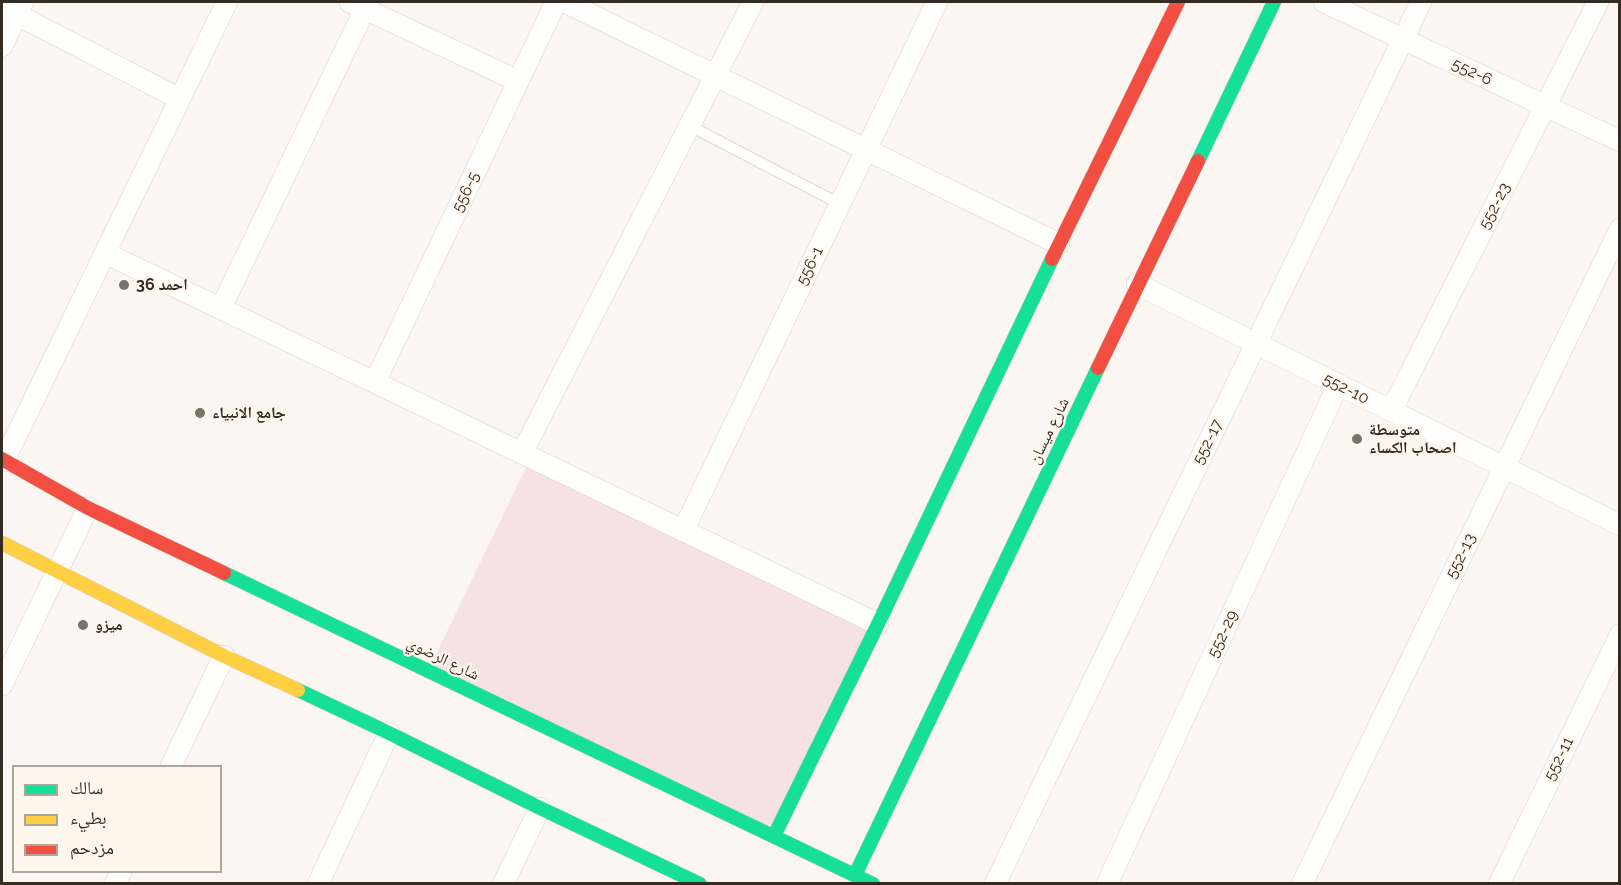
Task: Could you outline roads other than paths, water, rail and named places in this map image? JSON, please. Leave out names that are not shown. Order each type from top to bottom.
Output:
[{"type":"street","points":[[3,460],[227,2]]},
{"type":"street","name":"556-5","points":[[375,382],[556,2]]},
{"type":"street","points":[[565,2],[1059,243]]},
{"type":"street","points":[[522,453],[753,2]]},
{"type":"street","name":"556-1","points":[[683,531],[938,2]]},
{"type":"street","points":[[774,836],[878,624],[1059,243],[1178,2]]},
{"type":"street","name":"شارع ميسان","points":[[855,875],[1274,2]]},
{"type":"street","name":"552-6","points":[[1324,2],[1620,141]]},
{"type":"street","name":"552-17","points":[[995,884],[1421,2]]},
{"type":"street","name":"552-23","points":[[1391,411],[1598,2]]},
{"type":"street","points":[[221,308],[358,5],[518,81]]},
{"type":"street","points":[[2,46],[13,8],[180,99]]},
{"type":"street","name":"552-13","points":[[1302,884],[1620,229]]},
{"type":"street","points":[[105,253],[878,624]]},
{"type":"street","name":"552-10","points":[[1137,284],[1620,525]]},
{"type":"street","name":"552-29","points":[[1107,884],[1338,384]]},
{"type":"street","name":"شارع الرضوي","points":[[3,460],[88,508],[873,884]]},
{"type":"street","points":[[2,685],[88,508]]},
{"type":"street","points":[[2,543],[224,656],[389,733],[700,884]]},
{"type":"street","name":"552-11","points":[[1498,884],[1620,635]]},
{"type":"street","points":[[171,765],[224,656]]},
{"type":"street","points":[[318,884],[389,733]]},
{"type":"street","points":[[503,884],[540,808]]},
{"type":"lane","points":[[690,126],[840,204]]},
{"type":"place","name":"احمد 36","points":[[124,285]]},
{"type":"place","name":"جامع الانبياء","points":[[200,413]]},
{"type":"place","name":"متوسطة اصحاب الكساء","points":[[1357,439]]},
{"type":"place","name":"ميزو","points":[[83,625]]}]
